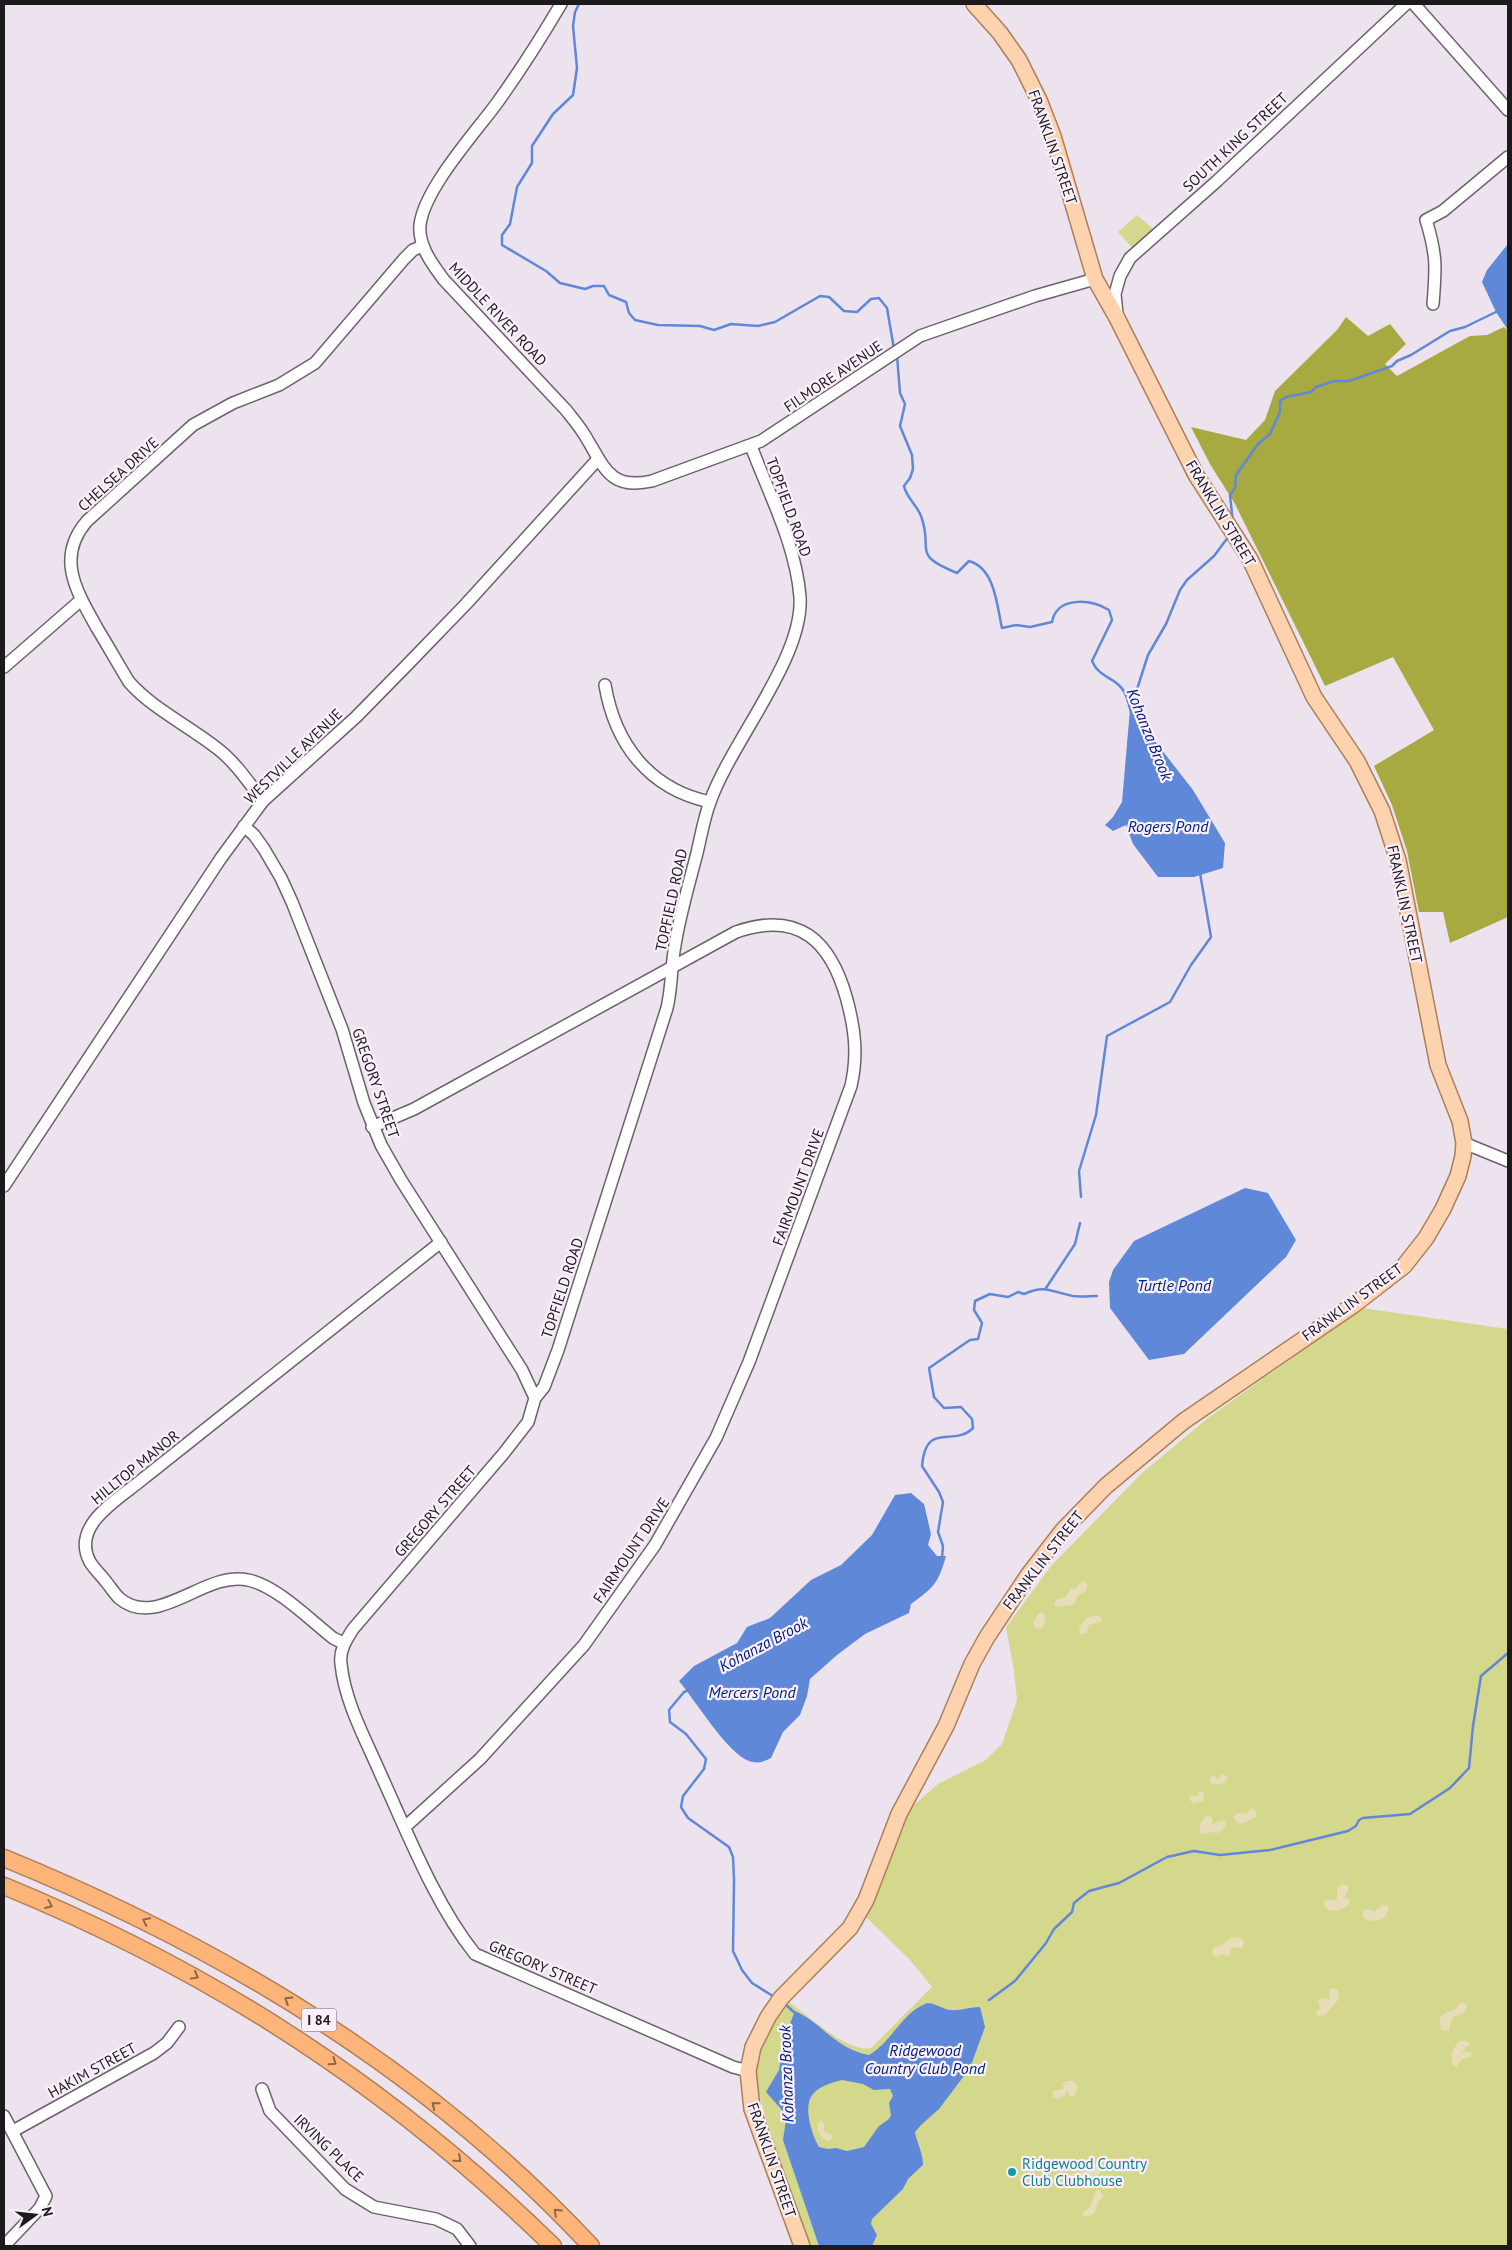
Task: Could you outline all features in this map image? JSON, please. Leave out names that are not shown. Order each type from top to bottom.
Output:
[{"type":"highway","name":"I 84","points":[[4,1858],[92,1895],[181,1938],[312,2015],[393,2072],[472,2134],[546,2201],[591,2246]]},
{"type":"highway","name":"I 84","points":[[4,1886],[91,1924],[173,1965],[236,2000],[305,2043],[365,2085],[439,2142],[552,2246]]},
{"type":"main road","name":"FRANKLIN STREET","points":[[802,2246],[752,2109],[748,2071],[753,2047],[778,2001],[850,1928],[866,1900],[899,1814],[946,1726],[972,1664],[987,1637],[1029,1574],[1063,1530],[1106,1486],[1184,1421],[1354,1304],[1404,1266],[1426,1238],[1443,1209],[1461,1166],[1464,1143],[1460,1121],[1438,1065],[1398,860],[1382,811],[1357,761],[1314,697],[1250,559],[1196,475],[1117,318],[1095,279],[1040,100],[1019,60],[974,4]]},
{"type":"street","name":"MIDDLE RIVER ROAD","points":[[561,4],[531,54],[498,103],[438,184],[420,225],[424,246],[433,265],[444,280],[566,410],[582,431],[598,459]]},
{"type":"street","points":[[1389,4],[1403,8]]},
{"type":"street","points":[[1414,4],[1508,110]]},
{"type":"street","name":"SOUTH KING STREET","points":[[1117,318],[1115,294],[1120,276],[1130,258],[1217,181],[1403,8]]},
{"type":"street","points":[[1433,304],[1435,248],[1426,220],[1443,211],[1508,157]]},
{"type":"street","name":"CHELSEA DRIVE","points":[[264,801],[235,765],[220,750],[141,696],[129,682],[81,600],[74,583],[71,559],[73,544],[79,530],[87,521],[193,425],[233,403],[279,385],[315,363],[404,259],[413,250],[424,246]]},
{"type":"street","name":"FILMORE AVENUE","points":[[598,459],[612,476],[629,484],[639,484],[676,474],[750,446],[786,426],[920,336],[961,320],[1095,279]]},
{"type":"street","name":"TOPFIELD ROAD","points":[[535,1398],[544,1387],[564,1331],[667,1008],[680,915],[710,802],[731,757],[787,655],[799,616],[800,597],[791,553],[750,446]]},
{"type":"street","name":"WESTVILLE AVENUE","points":[[4,1186],[244,826],[264,801],[356,717],[408,664],[466,604],[598,459]]},
{"type":"street","points":[[4,667],[81,600]]},
{"type":"street","points":[[605,684],[609,707],[618,730],[627,748],[640,764],[679,793],[710,802]]},
{"type":"street","name":"GREGORY STREET","points":[[244,826],[264,849],[292,902],[342,1029],[372,1126],[401,1180],[522,1370],[535,1398],[528,1422],[504,1453],[352,1629],[343,1644],[340,1662],[345,1688],[354,1715],[405,1827],[455,1929],[475,1954],[733,2067],[748,2071]]},
{"type":"street","name":"FAIRMOUNT DRIVE","points":[[372,1126],[414,1108],[672,969],[736,932],[752,927],[780,926],[795,928],[808,933],[827,951],[843,984],[853,1020],[856,1050],[851,1086],[749,1362],[716,1438],[655,1545],[584,1645],[480,1759],[405,1827]]},
{"type":"street","points":[[1464,1143],[1508,1161]]},
{"type":"street","name":"HILLTOP MANOR","points":[[343,1644],[275,1592],[249,1580],[224,1580],[148,1609],[130,1605],[119,1598],[91,1564],[86,1552],[86,1534],[97,1517],[137,1484],[441,1242]]},
{"type":"street","name":"HAKIM STREET","points":[[13,2130],[154,2053],[167,2043],[179,2027]]},
{"type":"street","name":"IRVING PLACE","points":[[262,2089],[270,2111],[345,2189],[374,2207],[436,2219],[457,2229],[470,2246]]},
{"type":"street","points":[[4,2116],[46,2196],[40,2208],[4,2246]]},
{"type":"green space","points":[[1137,215],[1161,236],[1139,255],[1118,232]]},
{"type":"green space","points":[[1362,1308],[1508,1329],[1508,2246],[811,2246],[768,2127],[757,2086],[757,2059],[775,2019],[789,2002],[840,2040],[862,2048],[871,2048],[932,1987],[909,1959],[866,1917],[906,1812],[938,1784],[986,1760],[1002,1744],[1017,1700],[1006,1627],[1051,1566],[1142,1473],[1208,1418]]},
{"type":"shaded area","points":[[1346,317],[1368,336],[1390,324],[1406,344],[1385,364],[1397,376],[1470,336],[1487,335],[1504,327],[1508,330],[1508,917],[1450,943],[1443,912],[1419,912],[1407,851],[1392,805],[1374,766],[1434,730],[1393,657],[1325,686],[1235,504],[1210,464],[1191,427],[1246,440],[1265,420],[1275,391],[1337,330]]},
{"type":"sand","points":[[1086,1581],[1086,1591],[1077,1596],[1074,1605],[1056,1607],[1054,1605],[1056,1600],[1066,1597],[1070,1589],[1076,1588],[1081,1582]]},
{"type":"sand","points":[[1042,1612],[1045,1614],[1045,1622],[1042,1627],[1036,1629],[1033,1623],[1038,1614]]},
{"type":"sand","points":[[1097,1615],[1102,1618],[1101,1622],[1089,1625],[1087,1633],[1080,1635],[1079,1628],[1086,1618]]},
{"type":"sand","points":[[1222,1774],[1227,1776],[1224,1783],[1216,1785],[1210,1782],[1210,1777],[1214,1776],[1219,1779]]},
{"type":"sand","points":[[1200,1791],[1204,1793],[1203,1801],[1193,1804],[1189,1798],[1191,1795],[1197,1797]]},
{"type":"sand","points":[[1252,1808],[1256,1811],[1256,1817],[1243,1823],[1237,1823],[1234,1816],[1237,1813],[1246,1814]]},
{"type":"sand","points":[[1211,1816],[1213,1820],[1211,1825],[1221,1820],[1226,1822],[1226,1826],[1219,1833],[1203,1834],[1200,1832],[1200,1824],[1205,1817]]},
{"type":"sand","points":[[1343,1884],[1348,1886],[1348,1891],[1344,1897],[1349,1898],[1350,1902],[1348,1905],[1335,1911],[1325,1907],[1324,1901],[1337,1899],[1337,1888]]},
{"type":"sand","points":[[1383,1905],[1388,1906],[1389,1909],[1383,1919],[1373,1921],[1365,1919],[1363,1916],[1363,1911],[1368,1909],[1375,1911]]},
{"type":"sand","points":[[1231,1937],[1241,1938],[1244,1943],[1242,1948],[1232,1947],[1229,1957],[1222,1954],[1217,1957],[1213,1955],[1212,1949],[1214,1947],[1221,1946]]},
{"type":"sand","points":[[1330,1988],[1336,1989],[1339,1992],[1338,2000],[1325,2015],[1319,2017],[1315,2013],[1320,2008],[1318,2000],[1323,1998],[1329,2000]]},
{"type":"sand","points":[[1460,2003],[1466,2004],[1466,2011],[1452,2018],[1449,2031],[1442,2030],[1440,2021],[1442,2015],[1456,2009]]},
{"type":"sand","points":[[1460,2041],[1467,2041],[1470,2044],[1461,2052],[1470,2052],[1472,2054],[1470,2057],[1462,2059],[1456,2067],[1453,2065],[1452,2055]]},
{"type":"sand","points":[[1067,2081],[1074,2081],[1076,2085],[1077,2090],[1074,2096],[1069,2097],[1068,2090],[1059,2099],[1053,2098],[1053,2091],[1064,2089],[1062,2084]]},
{"type":"sand","points":[[821,2121],[824,2124],[824,2131],[831,2134],[832,2138],[829,2141],[823,2139],[818,2131],[817,2124]]},
{"type":"sand","points":[[1093,2165],[1098,2166],[1100,2172],[1098,2175],[1090,2179],[1078,2179],[1069,2186],[1064,2186],[1063,2181],[1067,2176],[1084,2171]]},
{"type":"sand","points":[[1096,2190],[1101,2191],[1103,2197],[1097,2203],[1096,2210],[1092,2215],[1083,2217],[1082,2213],[1090,2207]]},
{"type":"water","points":[[1508,244],[1508,330],[1496,312],[1482,282],[1487,270]]},
{"type":"water","name":"Rogers Pond","points":[[1130,709],[1193,790],[1225,843],[1223,868],[1194,877],[1158,877],[1133,844],[1126,825],[1113,831],[1105,825],[1113,817],[1122,802]]},
{"type":"water","name":"Turtle Pond","points":[[1245,1188],[1268,1193],[1296,1240],[1286,1257],[1184,1354],[1149,1360],[1110,1308],[1109,1282],[1113,1270],[1134,1241]]},
{"type":"water","name":"Mercers Pond","points":[[911,1493],[924,1504],[931,1534],[928,1545],[937,1556],[946,1556],[934,1584],[911,1604],[909,1613],[865,1634],[810,1679],[807,1696],[800,1715],[783,1732],[771,1758],[755,1762],[740,1756],[721,1737],[679,1681],[694,1666],[737,1643],[747,1627],[770,1618],[811,1580],[841,1565],[872,1535],[895,1495]]},
{"type":"water","name":"Ridgewood Country Club Pond","points":[[927,2003],[950,2010],[980,2007],[985,2027],[970,2068],[939,2109],[915,2132],[923,2165],[908,2179],[903,2189],[872,2219],[871,2224],[877,2235],[872,2246],[819,2246],[783,2140],[786,2120],[781,2109],[766,2092],[779,2070],[785,2036],[795,2011],[805,2016],[838,2042],[857,2052],[869,2055],[884,2043],[918,2007]],"holes":[[[842,2080],[863,2084],[874,2090],[890,2089],[893,2096],[889,2103],[891,2115],[889,2119],[879,2126],[864,2147],[847,2151],[819,2147],[809,2118],[808,2110],[811,2096],[822,2087]]]},
{"type":"waterway","name":"Kohanza Brook","points":[[579,4],[575,12],[573,26],[577,68],[573,95],[553,114],[532,146],[532,163],[517,187],[510,224],[502,235],[502,245],[546,271],[560,283],[585,289],[593,286],[604,286],[609,295],[626,302],[629,313],[635,320],[658,325],[700,326],[714,330],[731,324],[758,326],[775,322],[820,296],[829,297],[844,311],[857,312],[871,299],[879,298],[887,308],[894,349]]},
{"type":"waterway","points":[[1233,523],[1230,495],[1235,488],[1236,475],[1258,444],[1270,434],[1280,412],[1280,401],[1286,397],[1311,392],[1316,387],[1334,381],[1349,381],[1392,366],[1397,361],[1411,355],[1450,331],[1465,327],[1498,311]]},
{"type":"waterway","name":"Kohanza Brook","points":[[897,356],[900,393],[905,404],[900,426],[912,455],[913,469],[910,478],[904,486],[921,516],[928,556],[942,567],[957,573],[969,561],[978,565],[990,579],[1002,628],[1016,625],[1030,627],[1052,622],[1060,608],[1075,602],[1093,604],[1109,610],[1112,620],[1092,661],[1099,671],[1120,686],[1127,697],[1131,712]]},
{"type":"waterway","points":[[1131,708],[1148,655],[1166,624],[1180,590],[1187,580],[1214,556],[1229,536]]},
{"type":"waterway","name":"Kohanza Brook","points":[[1081,1197],[1079,1171],[1096,1115],[1107,1036],[1170,1002],[1191,965],[1211,937],[1200,873]]},
{"type":"waterway","name":"Kohanza Brook","points":[[1046,1288],[1075,1244],[1080,1223]]},
{"type":"waterway","name":"Kohanza Brook","points":[[942,1558],[943,1546],[938,1532],[943,1502],[939,1492],[922,1466],[925,1452],[929,1443],[935,1439],[957,1436],[973,1428],[972,1419],[961,1407],[944,1408],[934,1397],[929,1368],[970,1340],[978,1339],[982,1323],[974,1310],[975,1301],[990,1294],[1008,1297],[1018,1292],[1024,1294],[1043,1289],[1073,1296],[1097,1296]]},
{"type":"waterway","points":[[989,2000],[1015,1981],[1046,1943],[1054,1929],[1072,1912],[1074,1903],[1089,1891],[1119,1883],[1167,1857],[1194,1851],[1220,1855],[1270,1850],[1348,1831],[1363,1818],[1410,1814],[1450,1788],[1469,1768],[1481,1676],[1508,1653]]},
{"type":"waterway","name":"Kohanza Brook","points":[[689,1690],[684,1692],[669,1710],[670,1722],[686,1734],[706,1759],[704,1769],[683,1796],[681,1807],[688,1818],[729,1847],[733,1857],[734,1880],[733,1951],[742,1970],[752,1983],[776,1998]]},
{"type":"waterway","name":"Kohanza Brook","points":[[785,2004],[795,2013]]},
{"type":"place","name":"Ridgewood Country Club Clubhouse","points":[[1012,2172]]}]
